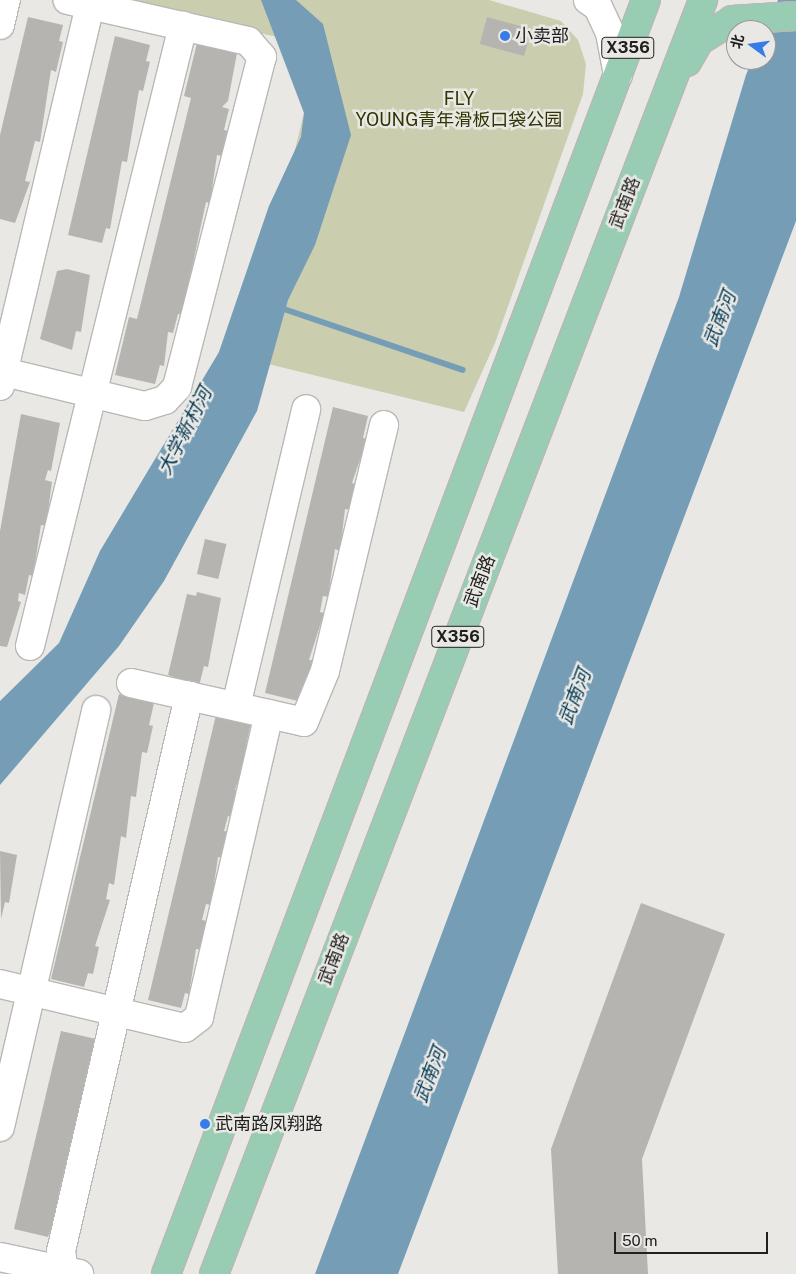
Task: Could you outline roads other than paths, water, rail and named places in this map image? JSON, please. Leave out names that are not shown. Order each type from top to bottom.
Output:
[{"type":"main road","name":"X356","points":[[166,1274],[646,0]]},
{"type":"main road","name":"武南路","points":[[214,1274],[702,0]]},
{"type":"main road","points":[[658,116],[699,41],[732,20],[796,16]]},
{"type":"street","points":[[0,25],[6,0]]},
{"type":"street","points":[[588,0],[598,6],[610,32],[618,75]]},
{"type":"street","points":[[79,2],[248,41],[262,57],[177,387],[165,400],[145,406],[92,393],[1,376],[79,2]]},
{"type":"street","points":[[30,646],[183,26]]},
{"type":"street","points":[[236,706],[306,410]]},
{"type":"street","points":[[130,683],[304,722],[325,671],[384,425]]},
{"type":"street","points":[[69,1273],[61,1251],[189,696]]},
{"type":"street","points":[[0,1127],[96,710]]},
{"type":"street","points":[[0,984],[185,1028],[199,1017],[269,714]]},
{"type":"street","points":[[0,1257],[69,1273]]},
{"type":"water","points":[[261,0],[296,0],[323,24],[351,135],[315,245],[288,300],[257,411],[164,581],[119,646],[0,785],[0,701],[59,643],[100,551],[219,352],[269,206],[301,137],[304,113]]},
{"type":"water","name":"武南河","points":[[778,0],[796,0],[796,221],[398,1274],[315,1274],[679,297],[746,75],[748,70],[776,70],[776,20],[769,20]]},
{"type":"waterway","name":"大学新村河","points":[[278,307],[463,370]]},
{"type":"place","name":"小卖部","points":[[505,36]]},
{"type":"place","name":"武南路凤翔路","points":[[205,1124]]},
{"type":"park label","name":"FLY YOUNG青年滑板口袋公园","points":[[459,110]]}]
